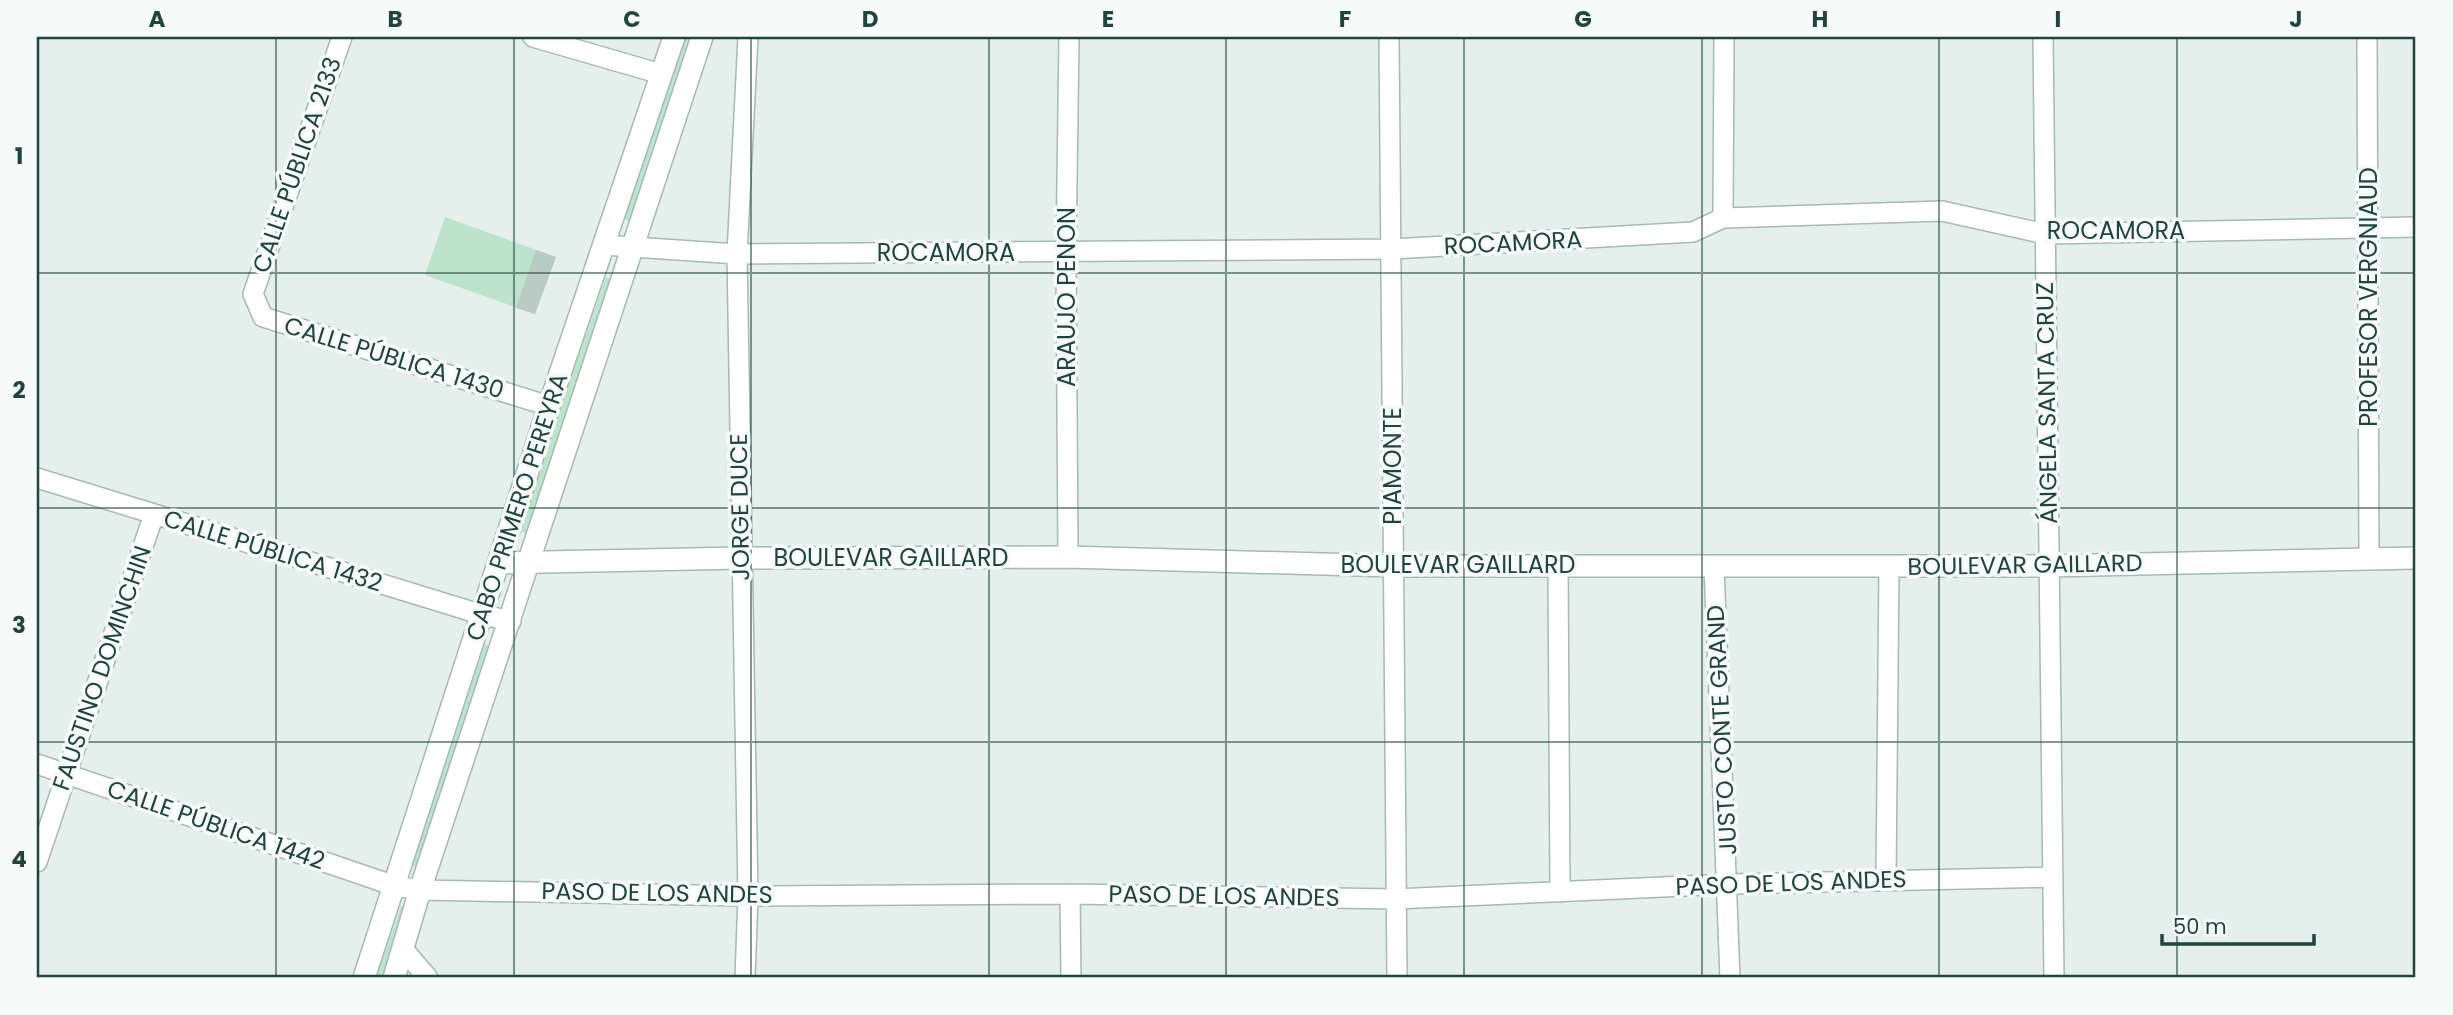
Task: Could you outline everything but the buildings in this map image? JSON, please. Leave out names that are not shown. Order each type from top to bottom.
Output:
[{"type":"street","name":"CALLE PÚBLICA 2133","points":[[253,294],[342,37]]},
{"type":"street","points":[[533,37],[661,74]]},
{"type":"street","name":"CABO PRIMERO PEREYRA","points":[[364,978],[549,406],[674,37]]},
{"type":"street","name":"CABO PRIMERO PEREYRA","points":[[394,978],[420,890],[702,37]]},
{"type":"street","name":"JORGE DUCE","points":[[745,978],[748,896],[740,558],[737,254],[748,37]]},
{"type":"street","name":"ARAUJO PENON","points":[[1068,557],[1066,253],[1069,37]]},
{"type":"street","name":"PIAMONTE","points":[[1389,37],[1397,978]]},
{"type":"street","points":[[1723,218],[1724,37]]},
{"type":"street","name":"ÁNGELA SANTA CRUZ","points":[[2043,37],[2054,978]]},
{"type":"street","name":"PROFESOR VERGNIAUD","points":[[2367,37],[2369,558]]},
{"type":"street","name":"ROCAMORA","points":[[603,245],[631,249],[737,254],[1392,249],[1693,232],[1723,218],[1942,211],[2045,234],[2416,227]]},
{"type":"street","name":"CALLE PÚBLICA 1430","points":[[253,294],[263,317],[549,406]]},
{"type":"street","name":"CALLE PÚBLICA 1432","points":[[37,478],[510,621]]},
{"type":"street","name":"FAUSTINO DOMINCHIN","points":[[37,862],[154,514]]},
{"type":"street","name":"BOULEVAR GAILLARD","points":[[500,563],[740,558],[1068,557],[1394,566],[1889,567],[2416,558]]},
{"type":"street","points":[[1558,565],[1560,892]]},
{"type":"street","name":"JUSTO CONTE GRAND","points":[[1714,566],[1729,884],[1730,978]]},
{"type":"street","points":[[1886,879],[1889,567]]},
{"type":"street","name":"CALLE PÚBLICA 1442","points":[[37,764],[395,886]]},
{"type":"street","name":"PASO DE LOS ANDES","points":[[395,886],[420,890],[748,896],[1070,894],[1395,899],[1729,884],[2053,877]]},
{"type":"street","points":[[1070,894],[1070,978]]},
{"type":"street","points":[[403,949],[428,978]]},
{"type":"green space","points":[[684,37],[693,37],[629,221],[621,218]]},
{"type":"green space","points":[[445,217],[556,257],[535,314],[425,275]]},
{"type":"green space","points":[[606,277],[615,280],[527,534],[518,531]]},
{"type":"green space","points":[[485,644],[494,647],[419,868],[410,865]]},
{"type":"green space","points":[[401,906],[410,909],[386,978],[376,978]]}]
